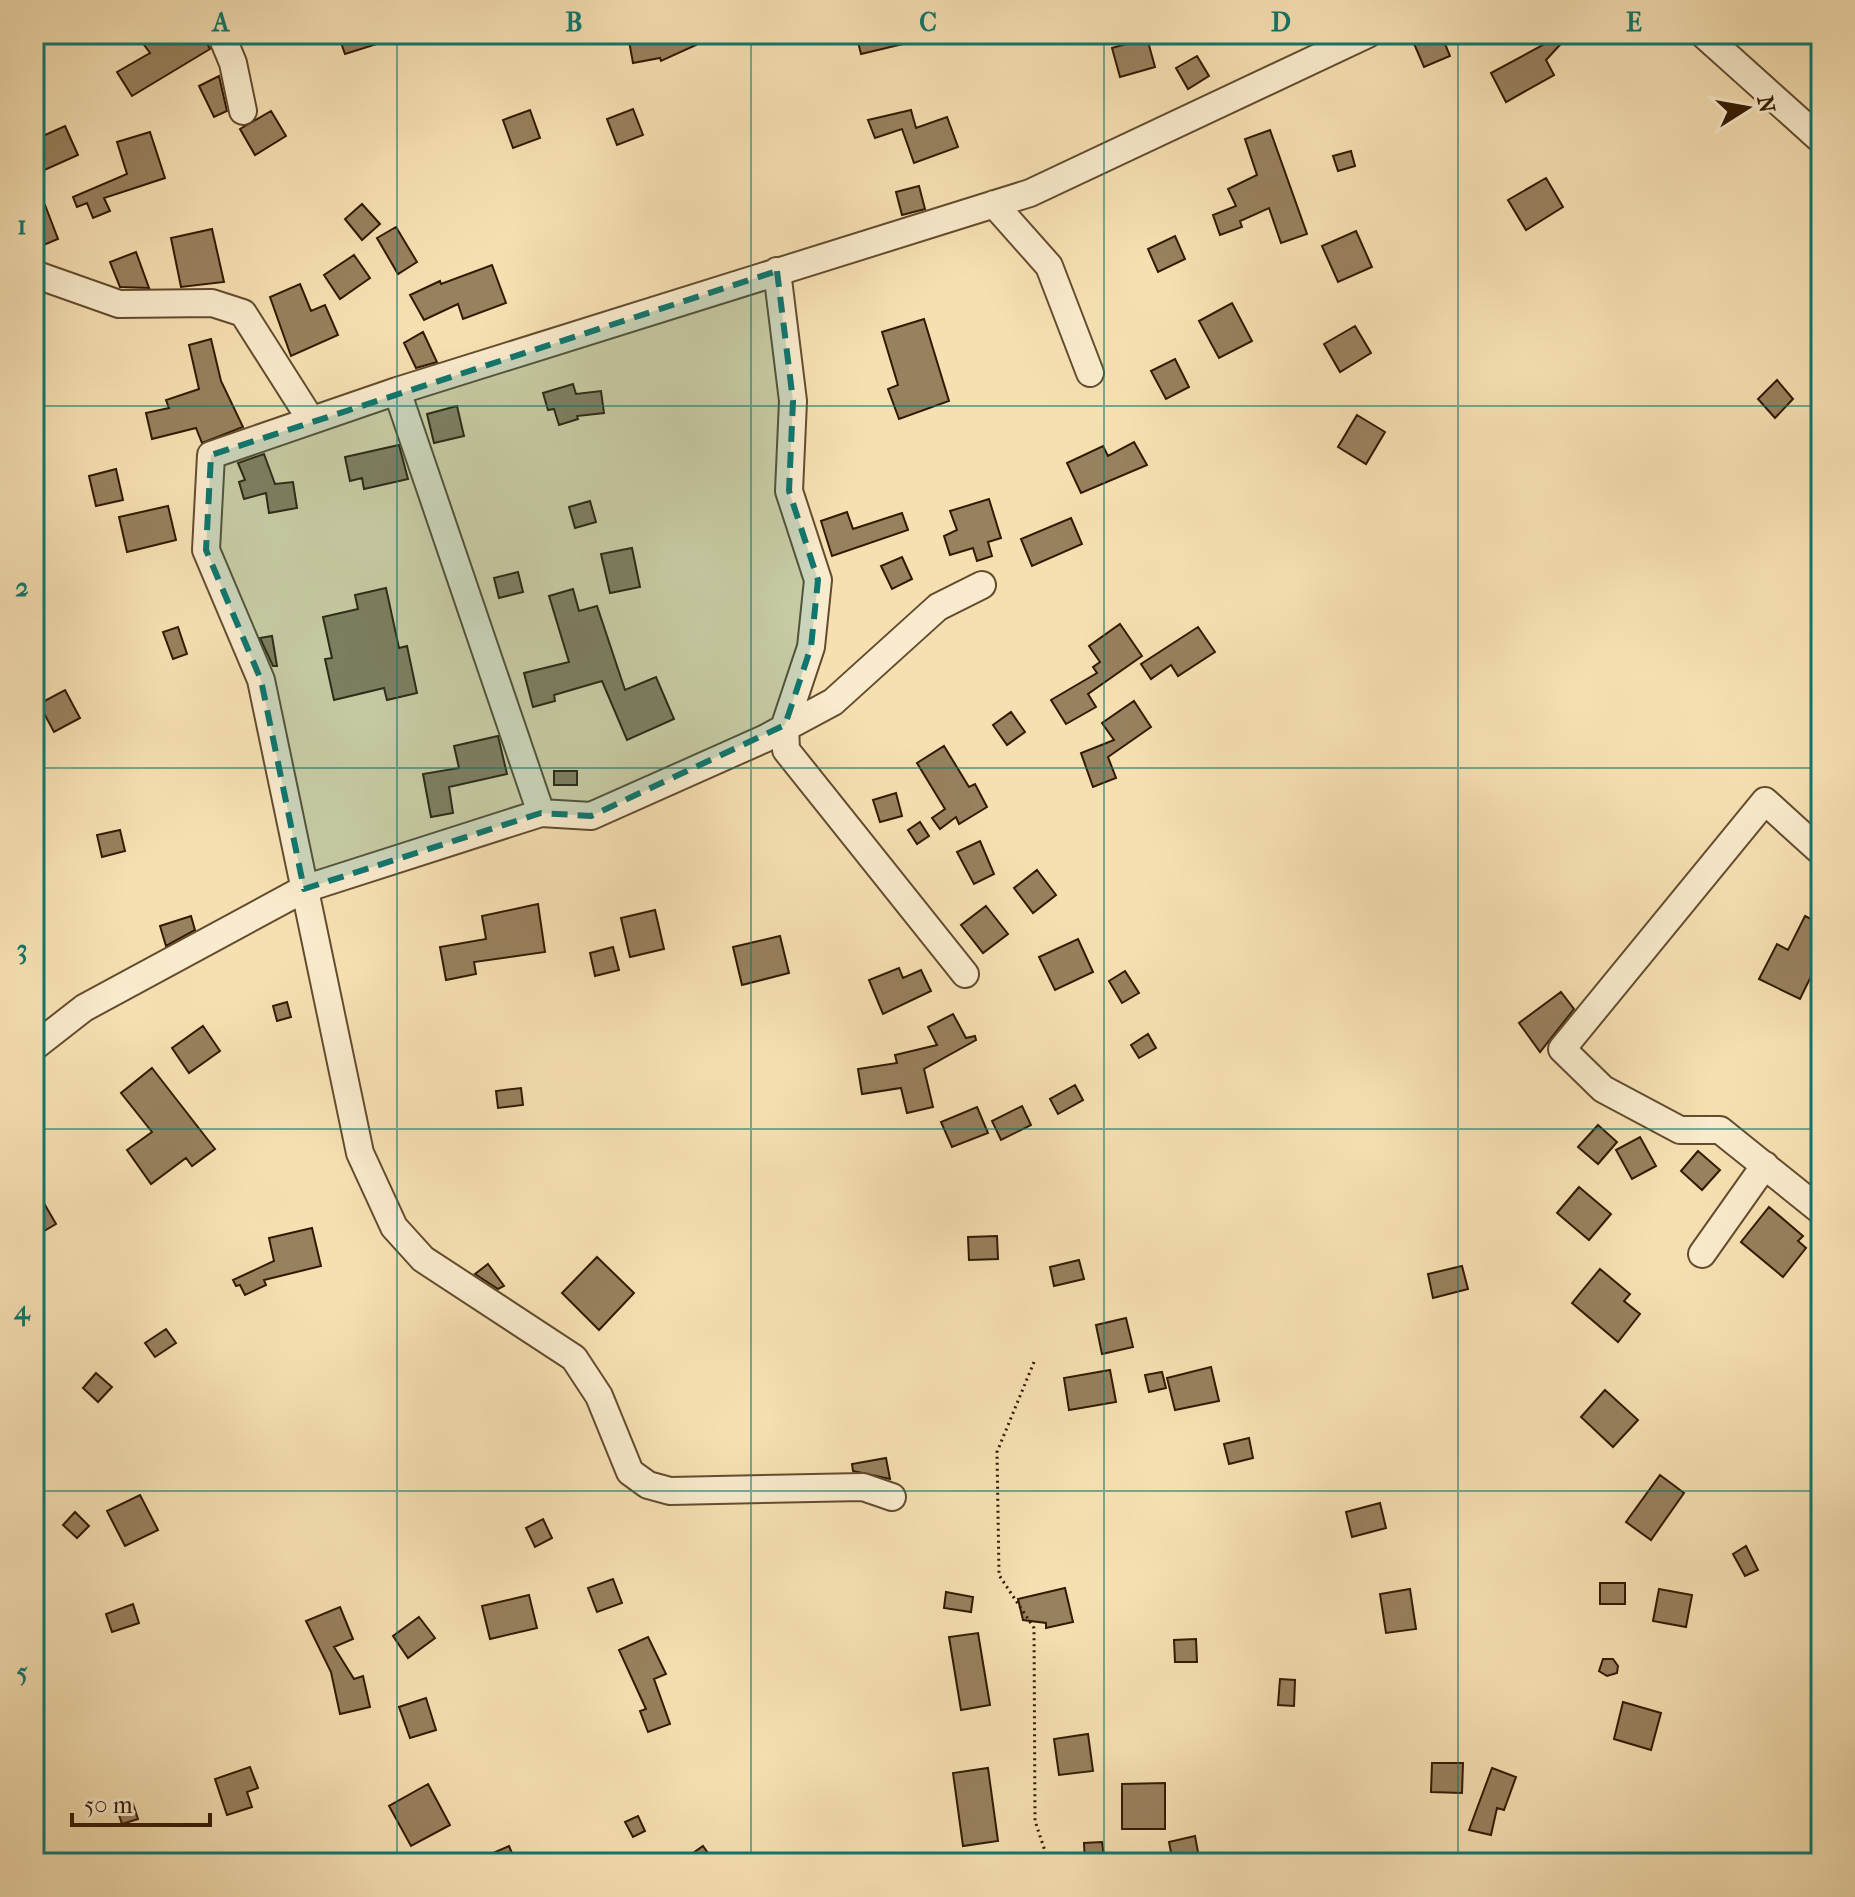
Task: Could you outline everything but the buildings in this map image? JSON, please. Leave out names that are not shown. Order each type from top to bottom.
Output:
[{"type":"street","points":[[221,34],[233,63],[243,111]]},
{"type":"street","points":[[892,1497],[863,1487],[670,1491],[648,1485],[630,1472],[599,1396],[574,1358],[423,1259],[394,1227],[360,1153],[261,680],[206,550],[211,455],[397,391],[1030,193],[1368,34]]},
{"type":"street","points":[[1703,34],[1821,140]]},
{"type":"street","points":[[994,204],[1049,266],[1090,373]]},
{"type":"street","points":[[777,271],[793,401],[789,491],[818,580],[811,647],[785,725],[786,750],[965,974]]},
{"type":"street","points":[[34,274],[119,304],[212,303],[243,313],[311,420]]},
{"type":"street","points":[[397,391],[541,813]]},
{"type":"street","points":[[34,1047],[84,1008],[304,889],[541,813],[591,816],[764,739],[785,725],[833,702],[938,607],[982,585]]},
{"type":"street","points":[[1821,852],[1765,801],[1562,1049],[1603,1089],[1680,1130],[1720,1130],[1821,1211]]},
{"type":"street","points":[[1702,1254],[1765,1165]]},
{"type":"path","points":[[1034,1362],[997,1452],[999,1575],[1034,1628],[1035,1821],[1049,1863]]},
{"type":"highlighted area","points":[[777,271],[793,401],[789,491],[818,580],[811,647],[785,725],[591,816],[541,813],[304,889],[261,680],[206,550],[211,455]]}]
